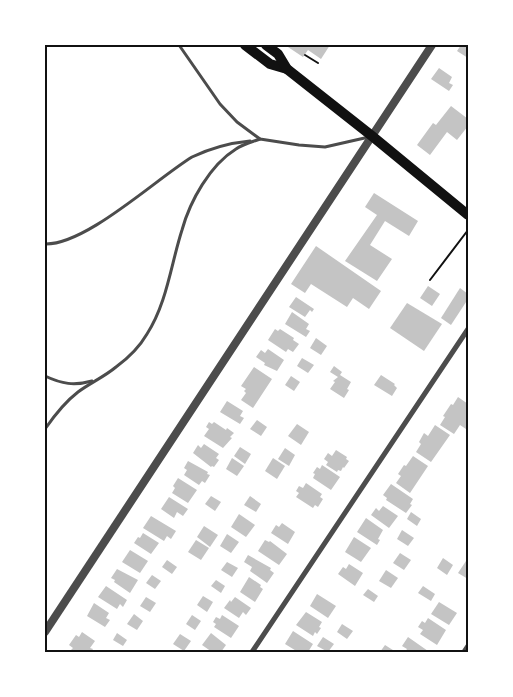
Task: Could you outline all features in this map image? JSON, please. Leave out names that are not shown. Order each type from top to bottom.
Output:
[{"type":"main road","points":[[245,45],[270,64],[287,69]]},
{"type":"main road","points":[[266,45],[278,54],[287,69],[468,215]]},
{"type":"street","points":[[45,632],[432,45]]},
{"type":"street","points":[[252,652],[468,329]]},
{"type":"street","points":[[464,652],[468,646]]},
{"type":"lane","points":[[179,45],[220,104],[237,122],[260,139]]},
{"type":"lane","points":[[45,244],[61,242],[95,225],[192,157],[208,150],[232,143],[260,139],[325,147],[372,136]]},
{"type":"lane","points":[[45,429],[77,393],[117,367],[146,336],[153,324],[166,288],[182,228],[202,186],[213,170],[235,149],[260,139]]},
{"type":"lane","points":[[45,376],[58,382],[73,385],[94,381]]},
{"type":"path","points":[[305,55],[318,63]]},
{"type":"path","points":[[430,280],[468,230]]},
{"type":"building","points":[[285,45],[330,45],[321,59],[308,50],[303,57]]},
{"type":"building","points":[[461,45],[468,45],[468,58],[457,51]]},
{"type":"building","points":[[439,68],[452,77],[449,83],[453,85],[449,91],[431,79]]},
{"type":"building","points":[[451,106],[468,119],[468,126],[457,140],[447,132],[430,155],[417,145],[433,123],[436,125]]},
{"type":"building","points":[[374,193],[418,221],[409,236],[385,221],[370,245],[392,259],[377,281],[345,261],[377,215],[365,207]]},
{"type":"building","points":[[316,246],[381,291],[369,309],[353,298],[347,307],[311,284],[305,293],[291,284]]},
{"type":"building","points":[[428,286],[440,294],[432,306],[420,298]]},
{"type":"building","points":[[460,288],[468,294],[468,299],[451,325],[441,318]]},
{"type":"building","points":[[296,297],[314,309],[312,312],[310,310],[305,317],[289,307]]},
{"type":"building","points":[[407,303],[442,324],[424,351],[390,328]]},
{"type":"building","points":[[292,312],[309,324],[306,329],[310,331],[306,337],[285,324]]},
{"type":"building","points":[[275,329],[278,331],[280,329],[294,338],[293,340],[299,344],[293,352],[288,349],[286,352],[268,340]]},
{"type":"building","points":[[316,338],[327,346],[321,355],[310,348]]},
{"type":"building","points":[[268,349],[284,360],[277,371],[264,365],[265,363],[256,357],[261,350],[265,353]]},
{"type":"building","points":[[302,358],[314,365],[308,373],[297,366]]},
{"type":"building","points":[[334,366],[342,372],[340,375],[351,382],[344,398],[330,389],[335,382],[333,381],[338,377],[330,372]]},
{"type":"building","points":[[254,367],[272,379],[253,408],[241,400],[246,393],[244,391],[246,389],[241,386]]},
{"type":"building","points":[[381,375],[395,384],[397,388],[392,396],[374,385]]},
{"type":"building","points":[[291,376],[300,382],[294,391],[285,385]]},
{"type":"building","points":[[458,397],[468,404],[468,426],[466,429],[460,425],[454,434],[440,425],[445,417],[443,416]]},
{"type":"building","points":[[227,401],[243,411],[240,416],[244,418],[240,424],[220,412]]},
{"type":"building","points":[[257,420],[267,427],[261,436],[250,429]]},
{"type":"building","points":[[209,422],[212,424],[214,422],[234,433],[223,448],[204,436],[209,429],[206,427]]},
{"type":"building","points":[[297,424],[309,432],[301,445],[288,436]]},
{"type":"building","points":[[435,425],[450,435],[431,462],[416,452],[421,444],[419,442],[424,433],[428,436]]},
{"type":"building","points":[[204,444],[219,454],[216,458],[219,460],[214,467],[211,467],[193,453],[198,445],[201,448]]},
{"type":"building","points":[[240,447],[251,454],[245,464],[234,456]]},
{"type":"building","points":[[285,448],[295,455],[289,466],[278,459]]},
{"type":"building","points":[[336,450],[347,457],[346,459],[349,461],[341,471],[338,470],[337,472],[326,465],[328,462],[324,459],[328,453],[332,456]]},
{"type":"building","points":[[413,456],[428,466],[410,493],[396,483],[401,476],[398,474]]},
{"type":"building","points":[[232,458],[244,466],[237,476],[226,469]]},
{"type":"building","points":[[273,458],[285,466],[277,479],[265,471]]},
{"type":"building","points":[[188,461],[208,472],[207,474],[210,475],[205,483],[202,481],[199,485],[184,475],[187,470],[184,468]]},
{"type":"building","points":[[322,465],[340,477],[331,490],[313,478],[315,474],[313,473],[317,467],[320,469]]},
{"type":"building","points":[[178,478],[197,490],[188,503],[172,493],[175,488],[173,486]]},
{"type":"building","points":[[306,483],[322,494],[320,497],[323,499],[318,507],[315,505],[313,508],[296,497],[299,493],[296,491],[299,486],[303,488]]},
{"type":"building","points":[[391,484],[413,499],[410,504],[412,505],[406,513],[386,500],[387,498],[383,495]]},
{"type":"building","points":[[211,496],[221,502],[215,511],[205,504]]},
{"type":"building","points":[[250,496],[261,504],[256,512],[244,505]]},
{"type":"building","points":[[169,497],[188,509],[183,516],[177,512],[174,518],[161,509]]},
{"type":"building","points":[[383,506],[398,516],[389,528],[371,515],[376,508],[379,511]]},
{"type":"building","points":[[411,512],[421,519],[417,526],[407,519]]},
{"type":"building","points":[[239,514],[255,525],[246,537],[231,527]]},
{"type":"building","points":[[151,516],[176,531],[171,539],[167,536],[164,541],[143,528]]},
{"type":"building","points":[[366,518],[383,530],[377,545],[357,532]]},
{"type":"building","points":[[282,523],[295,532],[288,544],[271,533],[276,525],[279,527]]},
{"type":"building","points":[[204,526],[218,535],[210,547],[197,537]]},
{"type":"building","points":[[402,530],[414,538],[408,546],[397,539]]},
{"type":"building","points":[[143,533],[159,543],[151,554],[134,543]]},
{"type":"building","points":[[227,534],[239,542],[231,553],[220,546]]},
{"type":"building","points":[[354,537],[371,548],[361,562],[345,552]]},
{"type":"building","points":[[196,540],[209,548],[201,560],[188,552]]},
{"type":"building","points":[[265,540],[270,541],[287,554],[279,565],[258,551]]},
{"type":"building","points":[[130,550],[148,561],[140,573],[122,562]]},
{"type":"building","points":[[400,553],[411,560],[404,570],[393,563]]},
{"type":"building","points":[[248,555],[271,568],[270,570],[274,573],[267,583],[250,571],[252,567],[244,562]]},
{"type":"building","points":[[443,558],[453,565],[447,575],[437,568]]},
{"type":"building","points":[[468,558],[468,579],[458,573]]},
{"type":"building","points":[[167,560],[177,567],[172,574],[162,567]]},
{"type":"building","points":[[227,562],[238,568],[232,577],[221,570]]},
{"type":"building","points":[[349,564],[363,573],[355,586],[338,574],[343,567],[346,569]]},
{"type":"building","points":[[117,569],[138,580],[130,593],[111,578]]},
{"type":"building","points":[[386,570],[398,578],[391,588],[379,581]]},
{"type":"building","points":[[152,575],[161,581],[155,589],[146,583]]},
{"type":"building","points":[[249,577],[261,585],[260,587],[263,589],[255,602],[240,592]]},
{"type":"building","points":[[216,580],[225,586],[221,593],[211,586]]},
{"type":"building","points":[[106,586],[127,600],[123,607],[120,604],[117,609],[98,597]]},
{"type":"building","points":[[423,586],[435,594],[431,601],[418,593]]},
{"type":"building","points":[[368,589],[378,596],[374,602],[363,595]]},
{"type":"building","points":[[317,594],[336,606],[328,618],[310,606]]},
{"type":"building","points":[[203,596],[213,602],[207,612],[197,605]]},
{"type":"building","points":[[146,597],[156,603],[150,612],[140,606]]},
{"type":"building","points":[[235,597],[251,608],[246,615],[243,612],[239,618],[224,608]]},
{"type":"building","points":[[439,602],[457,613],[449,625],[431,614]]},
{"type":"building","points":[[94,603],[109,613],[106,618],[110,620],[105,627],[87,616]]},
{"type":"building","points":[[306,612],[322,622],[319,627],[321,628],[313,636],[296,625]]},
{"type":"building","points":[[134,614],[143,621],[137,630],[127,624]]},
{"type":"building","points":[[192,615],[201,621],[195,630],[186,624]]},
{"type":"building","points":[[222,615],[239,626],[231,638],[214,627],[216,624],[213,622],[216,617],[220,619]]},
{"type":"building","points":[[428,618],[446,630],[437,645],[420,634],[423,630],[418,627],[422,621],[425,623]]},
{"type":"building","points":[[342,624],[353,631],[347,639],[337,632]]},
{"type":"building","points":[[293,631],[313,644],[308,652],[305,650],[298,652],[285,644]]},
{"type":"building","points":[[82,632],[95,641],[90,648],[93,649],[91,652],[75,652],[71,650],[73,648],[69,645],[76,635],[79,637]]},
{"type":"building","points":[[117,633],[127,640],[123,646],[113,640]]},
{"type":"building","points":[[211,633],[226,645],[221,652],[212,652],[202,645]]},
{"type":"building","points":[[180,634],[191,641],[184,651],[173,644]]},
{"type":"building","points":[[323,637],[334,644],[328,652],[317,646]]},
{"type":"building","points":[[408,637],[428,651],[405,652],[407,649],[402,646]]},
{"type":"building","points":[[385,645],[396,652],[380,652]]}]
